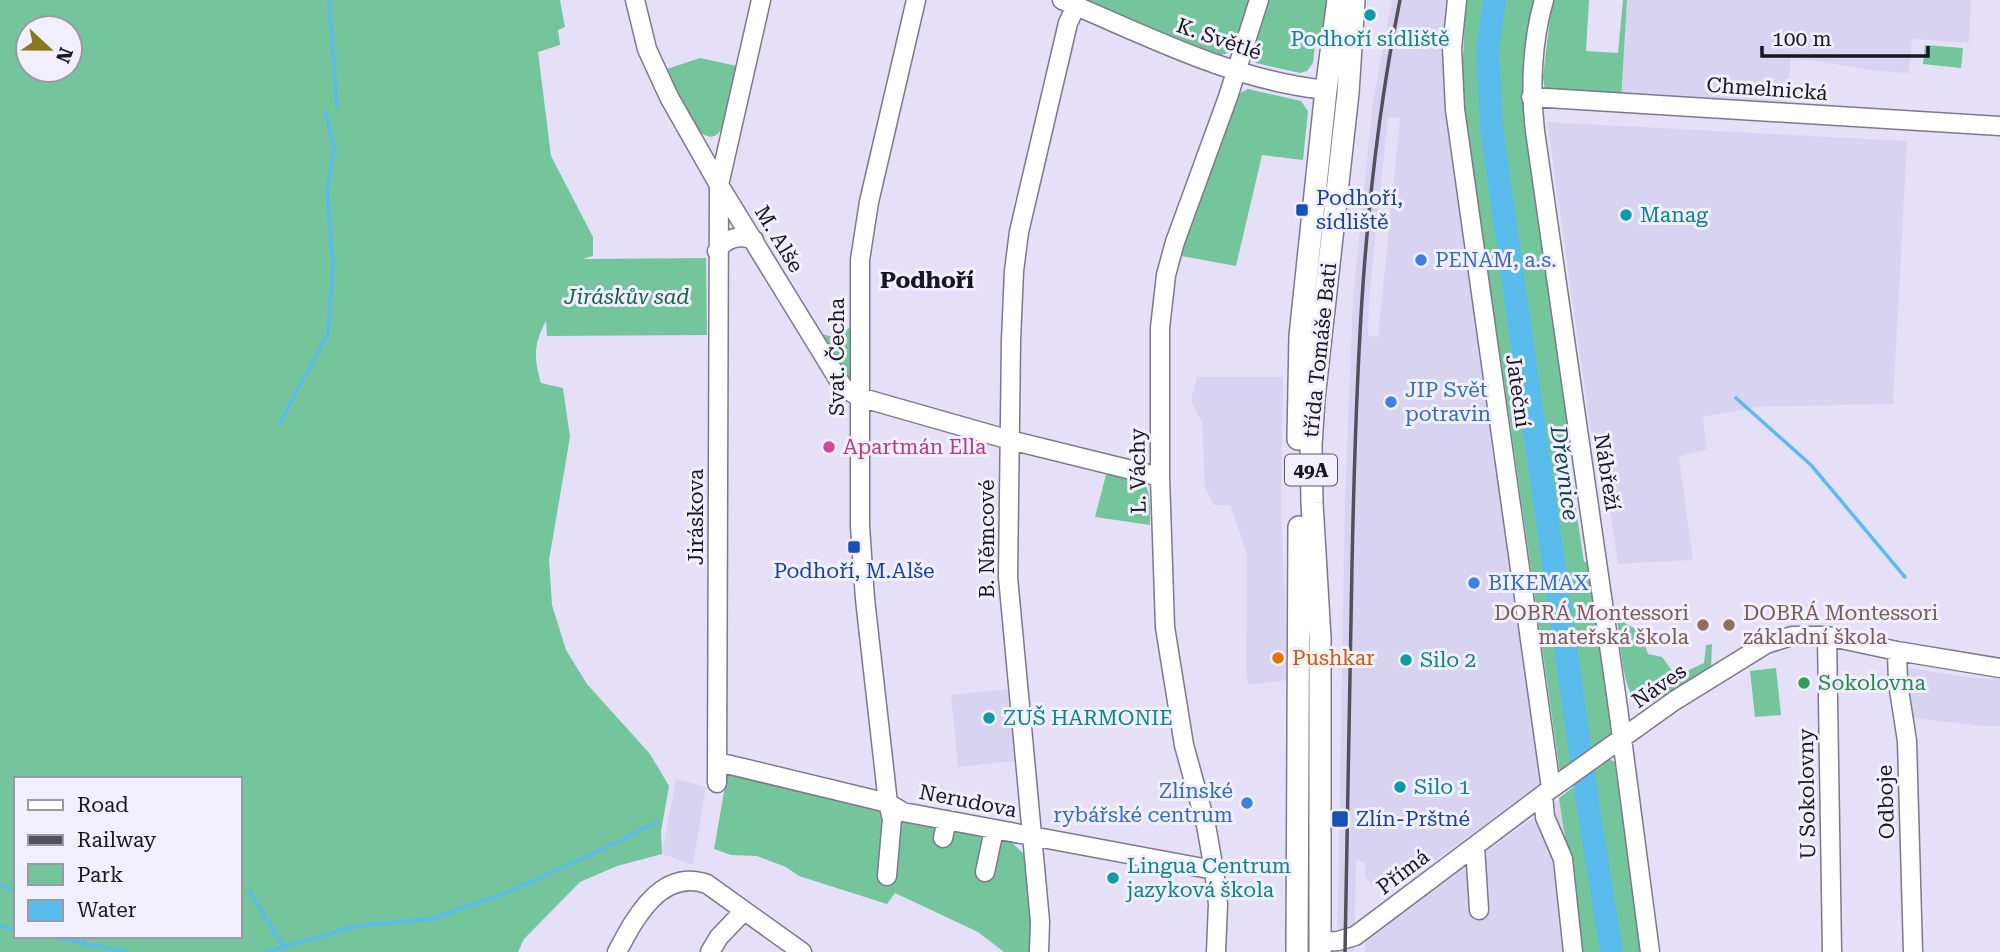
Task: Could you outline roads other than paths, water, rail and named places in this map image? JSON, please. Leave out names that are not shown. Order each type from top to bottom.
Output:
[{"type":"main road","name":"třída Tomáše Bati","points":[[1298,947],[1299,347],[1338,0]]},
{"type":"main road","name":"třída Tomáše Bati","points":[[1321,947],[1320,638],[1314,558],[1311,445],[1348,93],[1354,0]]},
{"type":"main road","points":[[1326,90],[1348,93]]},
{"type":"main road","points":[[1298,947],[1321,947]]},
{"type":"street","name":"M. Alše","points":[[635,0],[643,38],[659,78],[688,132],[837,381],[848,391],[859,397],[1010,440],[1160,477]]},
{"type":"street","name":"Jiráskova","points":[[717,783],[719,185],[761,0]]},
{"type":"street","name":"Svat. Čecha","points":[[887,876],[892,820],[865,599],[860,526],[860,260],[863,230],[916,0]]},
{"type":"street","name":"L. Váchy","points":[[1216,952],[1217,904],[1214,870],[1206,825],[1184,745],[1165,627],[1160,477],[1160,328],[1166,275],[1175,242],[1259,0]]},
{"type":"street","name":"Jateční","points":[[1457,0],[1452,48],[1455,109],[1551,788],[1545,817],[1563,859],[1573,952]]},
{"type":"street","name":"Nábřeží","points":[[1544,0],[1539,15],[1531,97],[1615,744],[1650,952]]},
{"type":"street","name":"K. Světlé","points":[[1069,3],[1236,72],[1326,90]]},
{"type":"street","name":"B. Němcové","points":[[1039,952],[1041,932],[1008,577],[1011,340],[1014,271],[1019,232],[1068,23],[1069,3]]},
{"type":"street","name":"Chmelnická","points":[[1531,97],[2000,126]]},
{"type":"street","points":[[688,132],[701,141],[713,143],[724,138],[732,128]]},
{"type":"street","points":[[717,251],[723,243],[733,239],[747,237],[754,240]]},
{"type":"street","name":"Náves","points":[[1615,744],[1674,701],[1766,644],[1792,636],[1827,636],[2000,668]]},
{"type":"street","name":"U Sokolovny","points":[[1827,636],[1832,952]]},
{"type":"street","name":"Odboje","points":[[1897,651],[1898,683],[1907,741],[1913,952]]},
{"type":"street","name":"Náves","points":[[1980,666],[2000,662]]},
{"type":"street","name":"Přímá","points":[[1321,947],[1355,936],[1551,788],[1615,744]]},
{"type":"street","name":"Nerudova","points":[[718,762],[888,803],[945,829],[994,830],[1214,870]]},
{"type":"street","points":[[985,872],[994,830]]},
{"type":"street","points":[[1475,846],[1479,910]]},
{"type":"street","points":[[617,952],[633,923],[651,900],[667,887],[681,881],[694,880],[707,884],[802,952]]},
{"type":"street","points":[[709,952],[743,912]]},
{"type":"water","points":[[1483,0],[1506,0],[1499,52],[1503,127],[1623,952],[1600,952],[1576,804],[1480,129],[1476,51]]},
{"type":"waterway","points":[[329,0],[337,107]]},
{"type":"waterway","points":[[279,424],[328,334],[333,266],[327,190],[334,149],[326,113]]},
{"type":"waterway","points":[[1736,398],[1811,465],[1905,577]]},
{"type":"waterway","points":[[266,952],[357,926],[431,919],[506,893],[657,822]]},
{"type":"waterway","points":[[0,885],[14,890]]},
{"type":"waterway","points":[[249,891],[283,946]]},
{"type":"waterway","points":[[0,926],[14,930]]},
{"type":"waterway","points":[[56,938],[127,952]]},
{"type":"waterway","points":[[82,938],[87,945]]},
{"type":"railway","points":[[1345,952],[1354,493],[1363,281],[1377,141],[1400,0]]},
{"type":"place","name":"Podhoří sídliště","points":[[1370,15]]},
{"type":"place","name":"Podhoří, sídliště","points":[[1302,210]]},
{"type":"place","name":"Manag","points":[[1626,215]]},
{"type":"place","name":"PENAM, a.s.","points":[[1421,260]]},
{"type":"place","name":"JIP Svět potravin","points":[[1391,402]]},
{"type":"place","name":"Apartmán Ella","points":[[829,447]]},
{"type":"place","name":"Podhoří, M.Alše","points":[[854,547]]},
{"type":"place","name":"BIKEMAX","points":[[1474,583]]},
{"type":"place","name":"DOBRÁ Montessori mateřská škola","points":[[1703,625]]},
{"type":"place","name":"DOBRÁ Montessori základní škola","points":[[1729,625]]},
{"type":"place","name":"Pushkar","points":[[1278,658]]},
{"type":"place","name":"Silo 2","points":[[1406,660]]},
{"type":"place","name":"Sokolovna","points":[[1804,683]]},
{"type":"place","name":"ZUŠ HARMONIE","points":[[989,718]]},
{"type":"place","name":"Silo 1","points":[[1400,787]]},
{"type":"place","name":"Zlínské rybářské centrum","points":[[1247,803]]},
{"type":"place","name":"Zlín-Prštné","points":[[1340,819]]},
{"type":"place","name":"Lingua Centrum jazyková škola","points":[[1113,878]]},
{"type":"district","name":"Podhoří","points":[[927,280]]},
{"type":"park label","name":"Jiráskův sad","points":[[627,297]]},
{"type":"water label","name":"Dřevnice","points":[[1565,473]]}]
